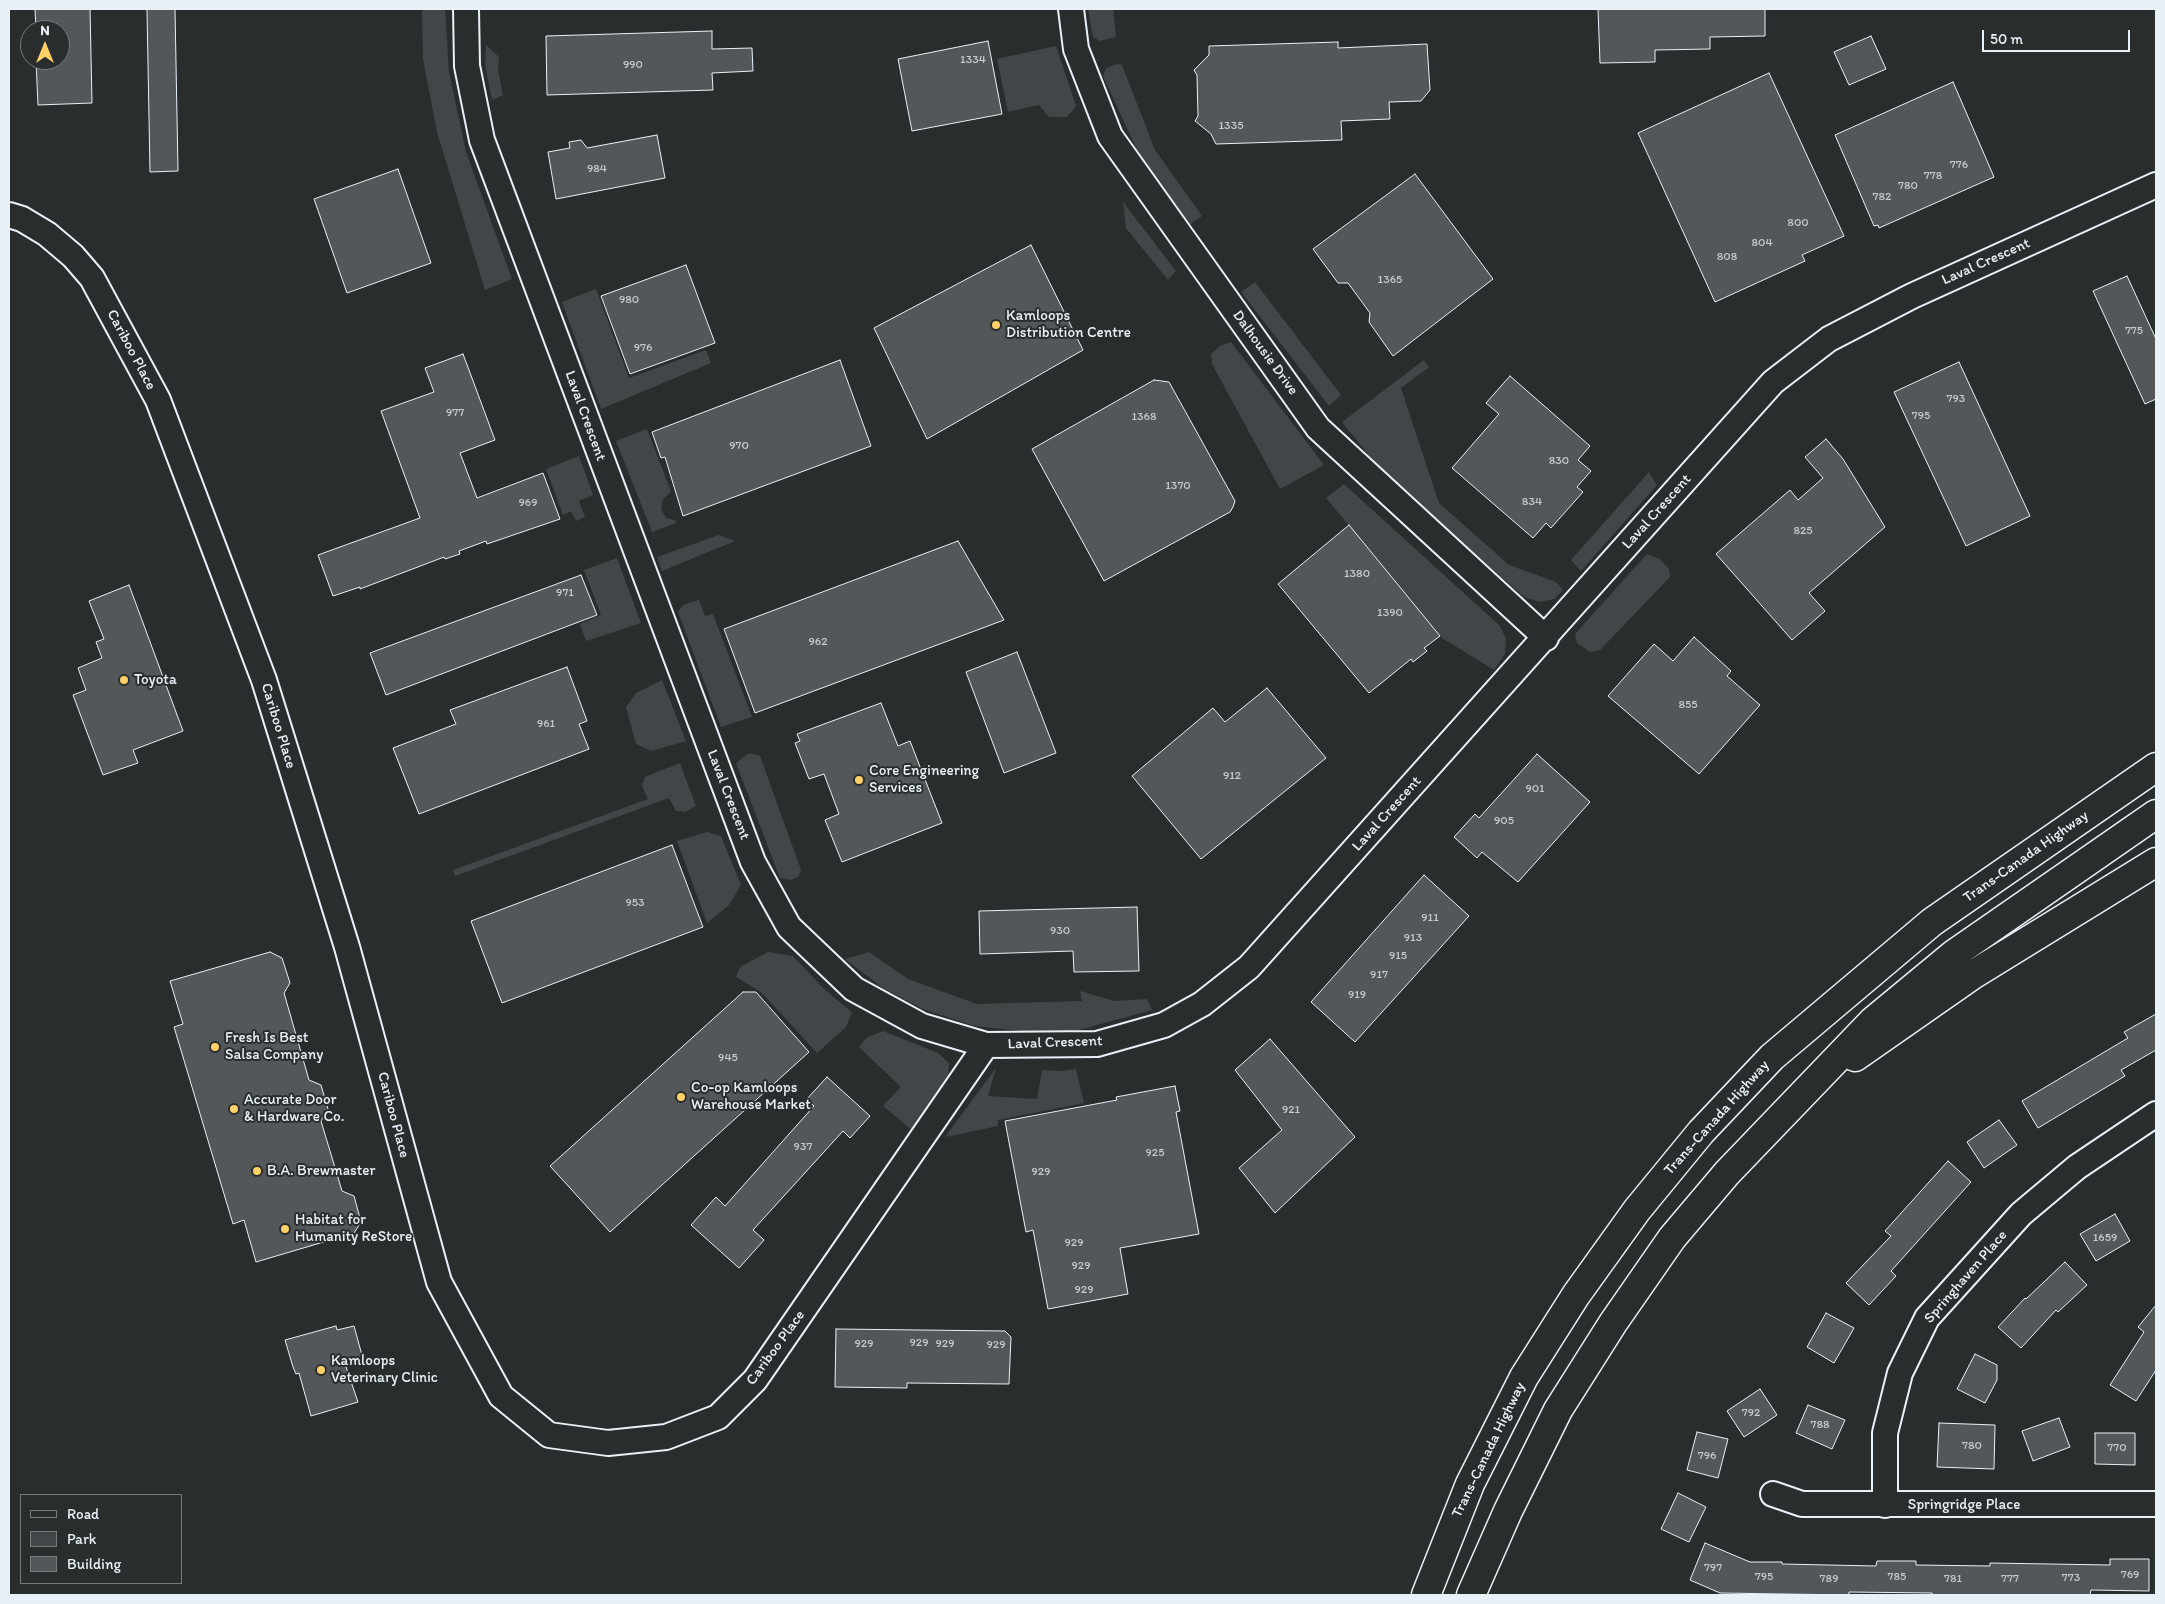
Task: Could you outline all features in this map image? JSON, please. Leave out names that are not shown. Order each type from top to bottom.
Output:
[{"type":"highway","name":"Trans-Canada Highway","points":[[1426,1595],[1470,1484],[1524,1377],[1576,1295],[1637,1210],[1701,1132],[1772,1057],[1932,922],[2156,767]]},
{"type":"highway","points":[[1472,1595],[1508,1511],[1558,1410],[1613,1323],[1672,1238],[1727,1172],[1873,1021],[1954,954],[2156,814]]},
{"type":"highway","points":[[1801,1094],[1974,974],[2156,862]]},
{"type":"street","name":"Laval Crescent","points":[[466,9],[468,66],[482,140],[753,862],[789,927],[854,989],[922,1026],[986,1045],[1098,1044],[1164,1025],[1202,1004],[1249,968],[1773,382],[1829,339],[1912,296],[2156,185]]},
{"type":"street","name":"Dalhousie Drive","points":[[1071,9],[1076,49],[1110,136],[1318,428],[1546,638]]},
{"type":"street","name":"Cariboo Place","points":[[9,215],[22,219],[47,234],[72,256],[92,278],[158,400],[264,680],[347,946],[439,1282],[500,1396],[549,1435],[608,1443],[666,1437],[718,1418],[755,1380],[986,1045]]},
{"type":"street","name":"Springhaven Place","points":[[1885,1505],[1885,1434],[1900,1373],[1927,1318],[2021,1214],[2077,1167],[2156,1114]]},
{"type":"street","name":"Springridge Place","points":[[1773,1494],[1802,1504],[2156,1504]]},
{"type":"green space","points":[[422,9],[445,9],[449,72],[466,152],[512,279],[485,290],[437,132],[423,59]]},
{"type":"green space","points":[[1088,9],[1113,9],[1116,37],[1100,41],[1093,37]]},
{"type":"green space","points":[[486,45],[499,57],[498,71],[503,95],[492,100],[485,65]]},
{"type":"green space","points":[[1056,46],[1076,106],[1067,117],[1049,117],[1039,105],[1008,112],[997,59]]},
{"type":"green space","points":[[1117,64],[1122,65],[1155,150],[1202,216],[1189,225],[1141,159],[1103,76],[1106,68]]},
{"type":"green space","points":[[1123,202],[1176,271],[1168,280],[1126,228]]},
{"type":"green space","points":[[1255,282],[1341,395],[1329,406],[1241,292]]},
{"type":"green space","points":[[596,289],[629,378],[706,350],[711,363],[601,409],[562,302]]},
{"type":"green space","points":[[1231,342],[1324,465],[1280,489],[1212,364],[1211,354],[1220,346]]},
{"type":"green space","points":[[1424,360],[1429,367],[1401,388],[1439,503],[1509,565],[1556,582],[1563,590],[1554,599],[1540,602],[1524,597],[1380,469],[1342,422]]},
{"type":"green space","points":[[647,429],[671,492],[663,499],[661,509],[666,518],[675,520],[676,523],[652,532],[616,441]]},
{"type":"green space","points":[[579,456],[593,495],[579,501],[585,517],[576,521],[571,511],[563,515],[546,469]]},
{"type":"green space","points":[[1649,472],[1657,485],[1581,571],[1571,560]]},
{"type":"green space","points":[[1344,484],[1500,626],[1506,639],[1505,654],[1494,670],[1442,638],[1326,498]]},
{"type":"green space","points":[[719,535],[735,541],[662,571],[657,557]]},
{"type":"green space","points":[[1647,554],[1660,559],[1669,569],[1670,577],[1600,650],[1590,652],[1577,643],[1575,634]]},
{"type":"green space","points":[[617,558],[641,623],[586,641],[580,624],[601,615],[584,570]]},
{"type":"green space","points":[[699,600],[705,616],[713,614],[752,717],[721,727],[678,612],[683,605]]},
{"type":"green space","points":[[662,680],[686,741],[651,751],[636,744],[626,707],[636,693]]},
{"type":"green space","points":[[749,753],[760,756],[801,870],[798,877],[790,880],[780,878],[736,763]]},
{"type":"green space","points":[[680,763],[696,806],[685,812],[676,811],[669,798],[455,876],[453,870],[648,799],[642,786],[645,777]]},
{"type":"green space","points":[[707,832],[721,836],[741,885],[729,905],[707,923],[677,841]]},
{"type":"green space","points":[[768,952],[793,956],[825,990],[852,1012],[846,1027],[817,1053],[761,992],[736,977],[740,967]]},
{"type":"green space","points":[[869,952],[908,979],[977,1004],[1082,1001],[1080,991],[1115,1001],[1147,999],[1152,1010],[1075,1031],[1030,1032],[975,1026],[923,1009],[883,988],[845,959]]},
{"type":"green space","points":[[883,1031],[938,1053],[949,1063],[948,1078],[912,1130],[883,1106],[901,1087],[859,1047],[866,1038]]},
{"type":"green space","points":[[996,1068],[988,1096],[1037,1099],[1042,1070],[1061,1071],[1076,1069],[1084,1103],[998,1120],[998,1126],[945,1137]]},
{"type":"building","points":[[35,9],[90,9],[92,103],[38,105],[36,70],[70,70],[70,20],[36,20]]},
{"type":"building","points":[[147,9],[175,9],[178,171],[150,172]]},
{"type":"building","points":[[1598,9],[1765,9],[1765,36],[1710,37],[1710,49],[1655,50],[1655,62],[1600,63]]},
{"type":"building","points":[[712,31],[712,49],[752,48],[753,71],[712,73],[713,90],[547,95],[546,36]]},
{"type":"building","points":[[1871,36],[1886,69],[1849,85],[1834,52]]},
{"type":"building","points":[[988,41],[1002,114],[912,131],[898,59]]},
{"type":"building","points":[[1338,42],[1338,48],[1427,44],[1430,90],[1421,101],[1389,102],[1390,119],[1341,121],[1342,140],[1216,144],[1211,134],[1195,121],[1198,116],[1197,75],[1194,70],[1209,55],[1209,46]]},
{"type":"building","points":[[1769,73],[1844,236],[1802,255],[1805,261],[1715,302],[1638,133]]},
{"type":"building","points":[[1953,82],[1994,177],[1879,228],[1878,225],[1874,226],[1835,135]]},
{"type":"building","points":[[657,135],[665,178],[556,199],[548,152],[570,148],[569,142],[581,140],[587,148]]},
{"type":"building","points":[[398,169],[431,263],[347,293],[314,199]]},
{"type":"building","points":[[1415,174],[1493,279],[1393,356],[1369,322],[1370,313],[1348,283],[1338,283],[1313,249]]},
{"type":"building","points":[[1031,245],[1083,350],[927,439],[874,328]]},
{"type":"building","points":[[686,265],[715,343],[630,374],[601,296]]},
{"type":"building","points":[[2127,276],[2156,339],[2156,399],[2145,404],[2093,291]]},
{"type":"building","points":[[463,354],[495,440],[460,453],[477,498],[543,473],[560,519],[487,544],[486,541],[459,551],[460,554],[445,559],[444,557],[360,589],[360,587],[333,596],[318,555],[420,518],[381,411],[434,392],[425,368]]},
{"type":"building","points":[[840,360],[871,446],[683,516],[665,457],[661,458],[652,432]]},
{"type":"building","points":[[1959,362],[2030,516],[1966,546],[1894,392]]},
{"type":"building","points":[[1510,376],[1590,446],[1578,460],[1591,471],[1577,487],[1583,492],[1551,528],[1546,523],[1533,538],[1452,468],[1499,414],[1486,403]]},
{"type":"building","points":[[1154,380],[1169,382],[1235,501],[1230,512],[1104,581],[1032,449]]},
{"type":"building","points":[[1826,439],[1843,459],[1885,527],[1809,593],[1825,611],[1792,640],[1716,554],[1790,490],[1798,500],[1823,478],[1805,457]]},
{"type":"building","points":[[1349,525],[1440,636],[1424,648],[1427,651],[1413,662],[1411,659],[1369,693],[1278,584]]},
{"type":"building","points":[[958,541],[1004,620],[755,713],[724,629]]},
{"type":"building","points":[[581,575],[597,615],[386,695],[370,653]]},
{"type":"building","name":"Toyota","points":[[129,585],[183,731],[133,750],[138,763],[103,775],[73,695],[86,690],[78,668],[102,658],[96,642],[104,639],[89,601]]},
{"type":"building","points":[[1694,637],[1731,671],[1727,676],[1760,705],[1699,774],[1608,696],[1654,644],[1673,661]]},
{"type":"building","points":[[1017,652],[1056,753],[1004,773],[966,672]]},
{"type":"building","points":[[567,667],[587,721],[579,724],[589,749],[419,814],[393,748],[456,724],[450,710]]},
{"type":"building","points":[[1267,688],[1326,758],[1201,859],[1132,776],[1213,708],[1225,722]]},
{"type":"building","points":[[881,703],[898,746],[910,741],[942,823],[842,862],[825,820],[839,814],[824,774],[809,779],[795,743],[800,741],[797,734]]},
{"type":"building","points":[[1537,754],[1590,802],[1518,882],[1482,852],[1477,858],[1454,837],[1475,814],[1479,818]]},
{"type":"building","points":[[672,845],[703,927],[502,1003],[471,921]]},
{"type":"building","points":[[1424,875],[1469,916],[1355,1042],[1311,1002]]},
{"type":"building","points":[[1137,907],[1139,971],[1074,972],[1073,951],[980,954],[979,911]]},
{"type":"building","points":[[270,952],[282,958],[290,983],[284,993],[309,1080],[321,1085],[328,1109],[321,1121],[342,1191],[354,1196],[361,1222],[354,1233],[256,1262],[244,1220],[233,1224],[174,1027],[183,1024],[170,981]]},
{"type":"building","points":[[743,992],[756,992],[809,1052],[610,1232],[550,1166]]},
{"type":"building","points":[[2156,1014],[2156,1050],[2121,1070],[2125,1076],[2038,1128],[2022,1101],[2128,1038],[2124,1032]]},
{"type":"building","points":[[1270,1039],[1355,1137],[1275,1213],[1239,1168],[1282,1130],[1235,1070]]},
{"type":"building","points":[[827,1077],[870,1116],[850,1138],[843,1131],[753,1230],[764,1240],[739,1268],[691,1225],[716,1197],[725,1206],[814,1106],[806,1100]]},
{"type":"building","points":[[1175,1086],[1180,1111],[1176,1112],[1199,1234],[1120,1248],[1128,1294],[1048,1309],[1033,1230],[1026,1232],[1005,1121],[1117,1100],[1116,1097]]},
{"type":"building","points":[[1999,1120],[2017,1145],[1984,1168],[1967,1142]]},
{"type":"building","points":[[1948,1161],[1971,1182],[1891,1271],[1896,1276],[1869,1305],[1846,1283],[1891,1236],[1885,1231]]},
{"type":"building","points":[[2115,1214],[2130,1241],[2096,1261],[2080,1234]]},
{"type":"building","points":[[2065,1262],[2087,1285],[2058,1312],[2056,1310],[2021,1348],[1998,1327],[2025,1298]]},
{"type":"building","points":[[2156,1305],[2156,1370],[2136,1401],[2110,1385],[2144,1332],[2138,1327]]},
{"type":"building","points":[[1826,1313],[1854,1328],[1834,1363],[1807,1347]]},
{"type":"building","name":"Kamloops Veterinary Clinic","points":[[336,1326],[337,1330],[354,1326],[363,1359],[345,1364],[358,1402],[311,1416],[299,1373],[296,1374],[293,1367],[285,1340]]},
{"type":"building","points":[[836,1329],[1005,1331],[1011,1337],[1009,1384],[907,1383],[907,1388],[835,1387]]},
{"type":"building","points":[[1975,1354],[1997,1365],[1997,1380],[1985,1403],[1957,1389]]},
{"type":"building","points":[[1760,1389],[1777,1415],[1744,1437],[1727,1411]]},
{"type":"building","points":[[1808,1405],[1845,1420],[1832,1449],[1796,1433]]},
{"type":"building","points":[[2059,1418],[2070,1447],[2033,1461],[2022,1431]]},
{"type":"building","points":[[1939,1423],[1995,1425],[1994,1469],[1937,1467]]},
{"type":"building","points":[[1697,1432],[1728,1439],[1718,1478],[1687,1470]]},
{"type":"building","points":[[2095,1433],[2135,1433],[2135,1465],[2095,1464]]},
{"type":"building","points":[[1678,1493],[1706,1507],[1689,1542],[1661,1529]]},
{"type":"building","points":[[1705,1543],[1750,1562],[1782,1562],[1782,1564],[1876,1566],[1877,1561],[1916,1561],[1916,1565],[1990,1566],[1990,1563],[2110,1565],[2110,1559],[2149,1559],[2149,1591],[2091,1590],[2090,1595],[1932,1595],[1932,1593],[1849,1592],[1849,1595],[1720,1593],[1690,1580]]},
{"type":"place","name":"Kamloops Distribution Centre","points":[[996,325]]},
{"type":"place","name":"Toyota","points":[[124,680]]},
{"type":"place","name":"Core Engineering Services","points":[[859,780]]},
{"type":"place","name":"Fresh Is Best Salsa Company","points":[[215,1047]]},
{"type":"place","name":"Co-op Kamloops Warehouse Market","points":[[681,1097]]},
{"type":"place","name":"Accurate Door & Hardware Co.","points":[[234,1109]]},
{"type":"place","name":"B.A. Brewmaster","points":[[257,1171]]},
{"type":"place","name":"Habitat for Humanity ReStore","points":[[285,1229]]},
{"type":"place","name":"Kamloops Veterinary Clinic","points":[[321,1370]]}]
